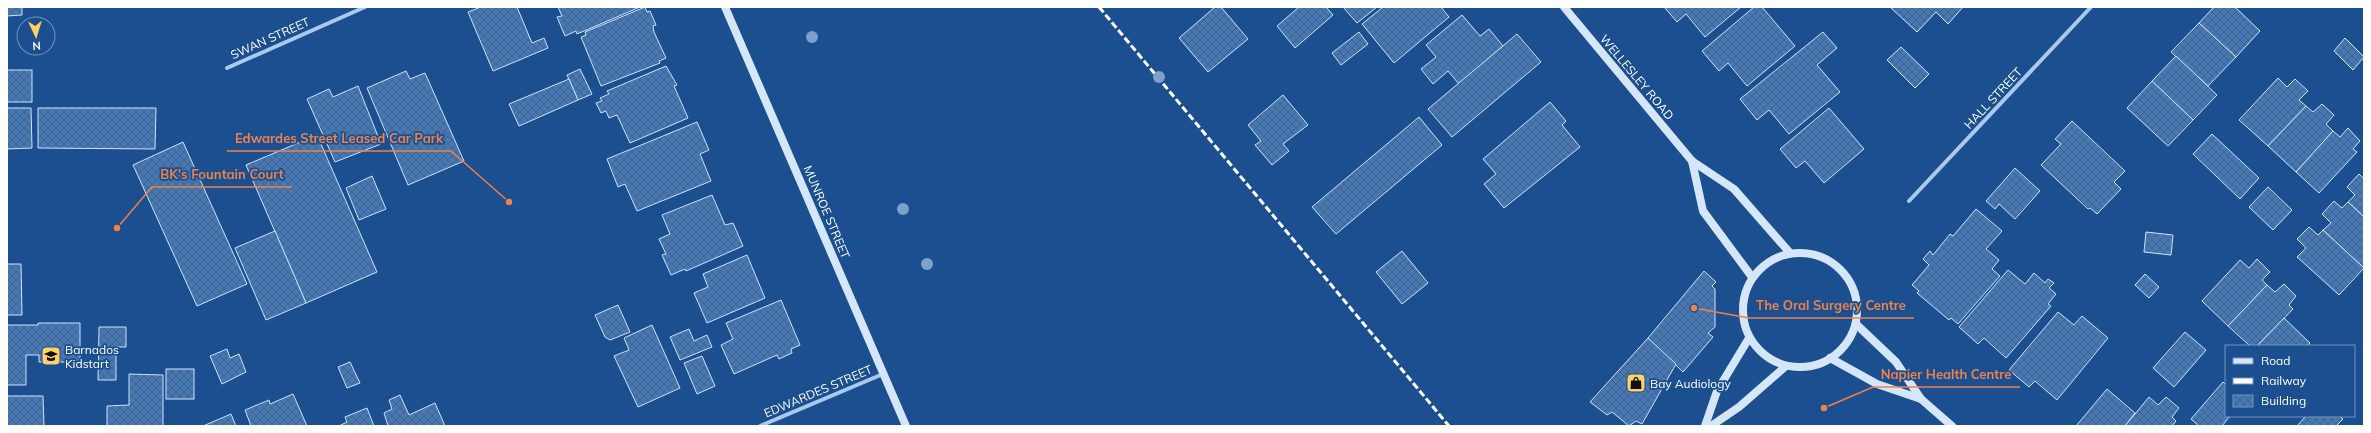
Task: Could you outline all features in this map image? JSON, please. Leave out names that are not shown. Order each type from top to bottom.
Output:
[{"type":"street","name":"SWAN STREET","points":[[227,68],[365,7]]},
{"type":"street","name":"MUNROE STREET","points":[[725,7],[906,426]]},
{"type":"street","name":"WELLESLEY ROAD","points":[[1564,7],[1692,162],[1734,189],[1790,252]]},
{"type":"street","name":"HALL STREET","points":[[1909,201],[2090,7]]},
{"type":"street","name":"WELLESLEY ROAD","points":[[1692,162],[1703,211],[1752,277]]},
{"type":"street","points":[[1790,252],[1809,252],[1827,259],[1842,270],[1853,286],[1857,305],[1856,324],[1842,349],[1830,358],[1809,366],[1786,366],[1772,360],[1759,350],[1749,338],[1742,318],[1743,297],[1752,277],[1762,266],[1790,252]]},
{"type":"street","points":[[1856,324],[1896,362],[1921,399],[1952,426]]},
{"type":"street","points":[[1706,426],[1717,391],[1749,338]]},
{"type":"street","points":[[1830,358],[1877,384],[1921,399]]},
{"type":"street","points":[[1711,426],[1739,407],[1786,366]]},
{"type":"street","name":"EDWARDES STREET","points":[[760,426],[883,374]]},
{"type":"building","points":[[7,7],[22,7],[22,15],[7,16]]},
{"type":"building","points":[[481,7],[517,7],[532,43],[544,38],[548,48],[493,71],[468,12]]},
{"type":"building","points":[[558,7],[640,7],[577,34],[576,31],[565,36],[557,17],[562,16]]},
{"type":"building","points":[[645,7],[647,12],[650,11],[656,25],[653,26],[654,32],[666,58],[659,61],[660,63],[601,86],[581,37],[586,35],[585,32]]},
{"type":"building","points":[[1215,7],[1221,7],[1248,39],[1208,72],[1179,38]]},
{"type":"building","points":[[1299,7],[1326,7],[1333,15],[1295,48],[1277,26]]},
{"type":"building","points":[[1343,7],[1377,7],[1357,23]]},
{"type":"building","points":[[1383,7],[1441,7],[1449,17],[1394,63],[1362,24]]},
{"type":"building","points":[[1664,7],[1741,7],[1705,37],[1686,14],[1677,22]]},
{"type":"building","points":[[1754,7],[1762,7],[1795,46],[1747,86],[1728,63],[1719,71],[1702,51]]},
{"type":"building","points":[[1890,7],[1963,7],[1948,24],[1936,12],[1917,32]]},
{"type":"building","points":[[2214,7],[2235,7],[2260,31],[2236,57],[2199,23]]},
{"type":"building","points":[[1462,15],[1480,36],[1489,29],[1503,46],[1459,84],[1448,71],[1433,84],[1421,69],[1436,57],[1426,45]]},
{"type":"building","points":[[2199,23],[2236,57],[2208,86],[2171,52]]},
{"type":"building","points":[[1359,32],[1368,44],[1341,65],[1332,53]]},
{"type":"building","points":[[1823,32],[1837,48],[1817,65],[1840,92],[1789,134],[1769,110],[1757,120],[1740,99]]},
{"type":"building","points":[[1517,34],[1541,62],[1452,137],[1428,109]]},
{"type":"building","points":[[2345,38],[2364,57],[2353,70],[2334,51]]},
{"type":"building","points":[[1901,47],[1929,74],[1915,88],[1887,60]]},
{"type":"building","points":[[2176,56],[2217,95],[2193,120],[2152,81]]},
{"type":"building","points":[[666,66],[677,85],[674,86],[688,118],[630,143],[617,115],[609,118],[606,111],[601,113],[596,103],[602,101],[600,98],[609,94],[607,91]]},
{"type":"building","points":[[580,69],[592,94],[578,100],[567,75]]},
{"type":"building","points":[[7,70],[32,70],[32,102],[7,102]]},
{"type":"building","points":[[406,71],[410,79],[425,73],[464,161],[408,185],[367,88]]},
{"type":"building","points":[[2278,78],[2287,87],[2295,79],[2308,91],[2299,100],[2306,106],[2268,146],[2239,120]]},
{"type":"building","points":[[569,79],[578,100],[519,126],[509,104]]},
{"type":"building","points":[[2152,81],[2193,120],[2168,146],[2127,108]]},
{"type":"building","points":[[358,86],[381,144],[335,162],[307,99],[329,89],[333,97]]},
{"type":"building","points":[[1283,95],[1308,125],[1283,144],[1289,151],[1272,165],[1255,145],[1261,141],[1248,125]]},
{"type":"building","points":[[1550,102],[1566,121],[1562,125],[1580,147],[1504,208],[1484,184],[1496,174],[1483,159]]},
{"type":"building","points":[[2322,104],[2334,115],[2326,124],[2333,131],[2296,172],[2268,146],[2306,106],[2313,112]]},
{"type":"building","points":[[7,108],[31,108],[32,148],[7,149]]},
{"type":"building","points":[[38,108],[156,108],[155,149],[38,148]]},
{"type":"building","points":[[1829,108],[1864,149],[1824,183],[1805,161],[1796,168],[1780,149]]},
{"type":"building","points":[[1419,117],[1442,145],[1336,234],[1312,207]]},
{"type":"building","points":[[2072,121],[2125,171],[2114,182],[2121,189],[2097,214],[2090,208],[2088,209],[2041,165],[2061,144],[2055,139]]},
{"type":"building","points":[[697,122],[709,150],[700,154],[711,181],[637,211],[625,184],[618,187],[607,159]]},
{"type":"building","points":[[2348,128],[2360,141],[2353,149],[2357,152],[2319,193],[2296,172],[2333,131],[2340,137]]},
{"type":"building","points":[[2212,134],[2259,178],[2240,199],[2193,154]]},
{"type":"building","points":[[317,135],[377,272],[306,303],[246,165]]},
{"type":"building","points":[[183,142],[247,284],[197,306],[133,165]]},
{"type":"building","points":[[2015,168],[2040,191],[2015,219],[1999,204],[1995,209],[1986,201]]},
{"type":"building","points":[[2359,174],[2364,179],[2364,217],[2348,202],[2355,195],[2347,187]]},
{"type":"building","points":[[372,176],[386,209],[359,220],[346,188]]},
{"type":"building","points":[[2268,187],[2292,210],[2273,230],[2249,207]]},
{"type":"building","points":[[712,195],[725,225],[733,223],[743,246],[686,271],[685,269],[671,275],[662,255],[666,254],[659,239],[670,234],[662,215]]},
{"type":"building","points":[[2334,201],[2342,208],[2348,202],[2364,217],[2364,268],[2323,230],[2331,223],[2322,214]]},
{"type":"building","points":[[1976,209],[2002,231],[1986,249],[1999,260],[1992,269],[2000,276],[1958,324],[1951,318],[1949,320],[1917,293],[1919,291],[1912,285],[1929,265],[1923,259],[1930,251],[1933,255],[1950,234],[1953,236]]},
{"type":"building","points":[[2309,227],[2318,235],[2323,230],[2364,268],[2339,295],[2297,257],[2306,248],[2297,239]]},
{"type":"building","points":[[275,231],[306,303],[266,320],[235,248]]},
{"type":"building","points":[[2146,232],[2173,235],[2171,255],[2144,252]]},
{"type":"building","points":[[1402,251],[1428,283],[1402,304],[1376,272]]},
{"type":"building","points":[[747,255],[765,298],[707,323],[694,293],[708,287],[703,274]]},
{"type":"building","points":[[2257,259],[2270,272],[2262,280],[2267,285],[2228,326],[2202,301],[2240,260],[2249,268]]},
{"type":"building","points":[[7,264],[21,264],[22,315],[7,315]]},
{"type":"building","points":[[2008,270],[2025,284],[2034,273],[2045,283],[2048,279],[2054,283],[2049,288],[2056,294],[2048,304],[2051,306],[2006,358],[1984,338],[1978,344],[1959,327]]},
{"type":"building","points":[[1704,271],[1716,282],[1712,286],[1715,289],[1715,327],[1708,333],[1713,337],[1683,372],[1648,338]]},
{"type":"building","points":[[2145,274],[2159,287],[2149,298],[2135,285]]},
{"type":"building","points":[[2284,284],[2296,296],[2289,305],[2293,309],[2258,345],[2249,345],[2228,326],[2267,285],[2275,292]]},
{"type":"building","points":[[781,300],[800,345],[791,349],[792,353],[779,359],[777,355],[734,374],[721,345],[733,339],[726,323]]},
{"type":"building","points":[[618,305],[630,332],[610,340],[605,337],[595,315]]},
{"type":"building","points":[[2058,312],[2074,325],[2082,316],[2108,338],[2057,400],[2035,381],[2029,387],[2009,370]]},
{"type":"building","points":[[2284,318],[2310,343],[2308,345],[2258,345]]},
{"type":"building","points":[[38,323],[80,323],[80,362],[39,362],[39,355],[26,355],[26,385],[7,385],[7,325],[38,325]]},
{"type":"building","points":[[652,325],[680,388],[638,407],[614,356],[629,350],[624,338]]},
{"type":"building","points":[[99,327],[126,327],[126,347],[116,347],[116,380],[98,380]]},
{"type":"building","points":[[689,329],[694,341],[707,335],[712,347],[680,360],[670,337]]},
{"type":"building","points":[[2185,332],[2206,350],[2174,387],[2153,368]]},
{"type":"building","name":"Bay Audiology","points":[[1648,338],[1676,364],[1642,424],[1636,421],[1629,426],[1612,412],[1607,415],[1590,402]]},
{"type":"building","points":[[227,349],[230,358],[239,354],[246,372],[222,384],[210,356]]},
{"type":"building","points":[[702,356],[715,386],[697,394],[684,363]]},
{"type":"building","points":[[350,362],[360,383],[347,388],[338,367]]},
{"type":"building","points":[[166,369],[194,369],[194,399],[166,399]]},
{"type":"building","points":[[129,374],[163,375],[163,426],[107,426],[107,406],[129,405]]},
{"type":"building","points":[[2223,382],[2225,384],[2225,417],[2229,417],[2222,426],[2199,426],[2191,419]]},
{"type":"building","points":[[2107,389],[2135,413],[2125,426],[2076,426]]},
{"type":"building","points":[[293,394],[307,426],[251,426],[245,410],[269,400],[270,404]]},
{"type":"building","points":[[400,395],[409,415],[435,403],[445,426],[388,426],[384,413],[392,409],[389,400]]},
{"type":"building","points":[[7,396],[43,396],[44,426],[7,426]]},
{"type":"building","points":[[2149,397],[2158,405],[2166,397],[2179,408],[2172,417],[2176,421],[2172,426],[2125,426]]},
{"type":"building","points":[[367,408],[374,426],[339,426],[347,422],[345,417]]},
{"type":"building","points":[[231,414],[236,426],[203,426]]},
{"type":"building","points":[[2305,417],[2340,417],[2343,419],[2336,426],[2297,426]]},
{"type":"railway","points":[[1099,7],[1449,426]]},
{"type":"place","name":"Edwardes Street Leased Car Park","points":[[509,202]]},
{"type":"place","name":"BK's Fountain Court","points":[[117,228]]},
{"type":"place","name":"The Oral Surgery Centre","points":[[1694,308]]},
{"type":"place","name":"Barnados Kidstart","points":[[51,356]]},
{"type":"place","name":"Bay Audiology","points":[[1636,383]]},
{"type":"place","name":"Napier Health Centre","points":[[1824,408]]}]
